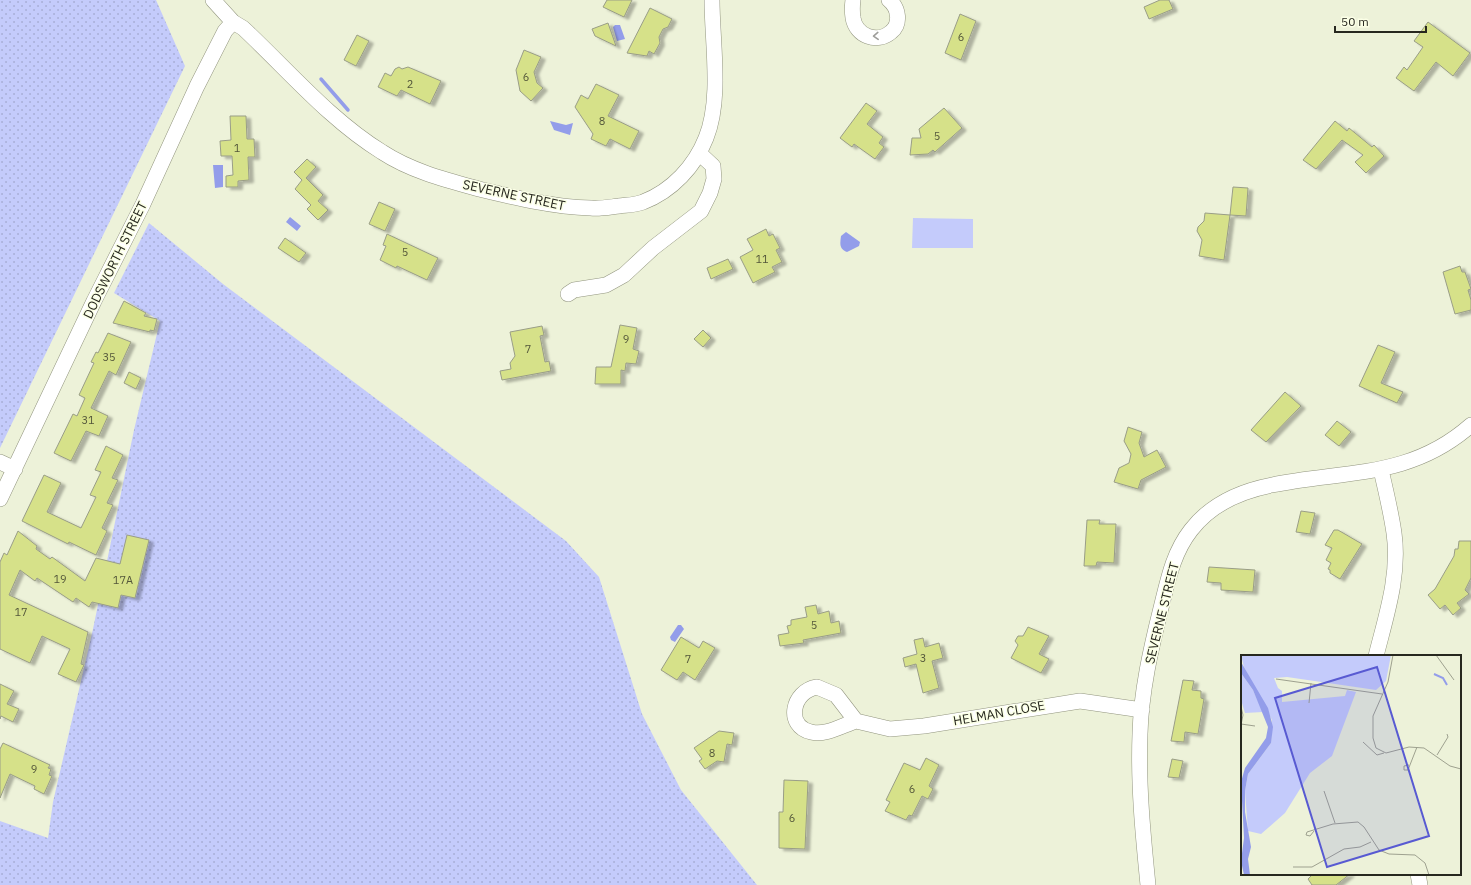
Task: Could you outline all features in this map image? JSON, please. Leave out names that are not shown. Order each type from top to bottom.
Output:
[{"type":"street","name":"SEVERNE STREET","points":[[213,0],[233,22],[243,28],[334,116],[358,136],[383,153],[414,169],[510,197],[553,205],[593,209],[641,203],[656,196],[682,176],[699,153],[707,137],[713,106],[712,0]]},
{"type":"street","points":[[853,0],[852,7],[854,25],[859,33],[870,37],[882,36],[891,32],[897,21],[898,12],[889,0]]},
{"type":"street","name":"DODSWORTH STREET","points":[[0,499],[94,301],[143,204],[197,86],[225,31],[233,22]]},
{"type":"street","points":[[568,294],[574,290],[606,284],[624,275],[653,248],[701,211],[710,193],[714,179],[713,166],[699,153]]},
{"type":"street","name":"SEVERNE STREET","points":[[1148,885],[1140,760],[1142,710],[1157,624],[1168,577],[1177,552],[1191,529],[1208,513],[1225,501],[1244,492],[1272,485],[1381,470],[1426,455],[1447,444],[1471,425]]},
{"type":"street","points":[[0,462],[15,469]]},
{"type":"street","points":[[1376,655],[1388,610],[1395,573],[1394,534],[1381,470]]},
{"type":"street","name":"HELMAN CLOSE","points":[[856,721],[890,729],[924,726],[1080,701],[1142,710]]},
{"type":"street","points":[[1418,875],[1420,885]]},
{"type":"shaded area","points":[[0,0],[156,0],[185,66],[0,448]]},
{"type":"shaded area","points":[[913,218],[973,219],[973,248],[912,248]]},
{"type":"shaded area","points":[[149,223],[223,284],[566,541],[599,577],[642,714],[681,790],[757,885],[0,885],[0,821],[48,838],[53,802],[93,629],[134,430],[160,321],[114,293]]},
{"type":"water","points":[[615,25],[620,25],[625,39],[617,41],[613,27]]},
{"type":"water","points":[[550,121],[566,125],[573,123],[570,135],[554,130]]},
{"type":"water","points":[[213,165],[223,165],[223,187],[215,188]]},
{"type":"water","points":[[290,217],[301,226],[297,231],[286,222]]},
{"type":"water","points":[[846,232],[860,242],[859,246],[847,252],[841,248],[840,244],[841,236]]},
{"type":"water","points":[[678,625],[681,625],[684,629],[675,642],[671,640],[670,637]]},
{"type":"building","points":[[607,0],[632,0],[624,17],[603,7]]},
{"type":"building","points":[[1160,0],[1169,0],[1173,9],[1149,19],[1144,7]]},
{"type":"building","points":[[650,8],[672,19],[668,27],[663,29],[659,37],[660,43],[654,54],[649,51],[647,56],[627,53]]},
{"type":"building","points":[[960,14],[976,21],[961,60],[945,53]]},
{"type":"building","points":[[1428,22],[1470,53],[1453,76],[1436,62],[1414,91],[1396,78],[1404,67],[1407,70],[1423,47],[1414,41]]},
{"type":"building","points":[[608,23],[616,46],[595,36],[592,29]]},
{"type":"building","points":[[357,35],[369,41],[356,66],[344,60]]},
{"type":"building","points":[[524,50],[541,57],[534,72],[537,83],[543,88],[531,101],[520,91],[516,70]]},
{"type":"building","points":[[399,67],[402,69],[408,67],[441,81],[430,104],[401,90],[397,96],[378,87],[385,73],[391,76],[395,69]]},
{"type":"building","points":[[596,84],[619,95],[608,116],[639,131],[630,149],[610,139],[606,146],[591,139],[593,134],[575,107],[581,95],[588,99]]},
{"type":"building","points":[[866,103],[877,111],[867,124],[883,137],[879,143],[884,147],[875,159],[854,144],[852,147],[840,138]]},
{"type":"building","points":[[944,108],[962,128],[935,152],[933,150],[928,154],[910,155],[912,138],[921,138],[919,129]]},
{"type":"building","points":[[230,116],[246,116],[247,139],[254,139],[255,157],[248,157],[249,180],[238,181],[238,187],[226,187],[226,176],[233,175],[232,156],[221,156],[220,141],[231,140]]},
{"type":"building","points":[[1335,121],[1347,131],[1349,128],[1372,147],[1374,145],[1384,156],[1366,173],[1355,162],[1363,155],[1342,140],[1316,169],[1303,160]]},
{"type":"building","points":[[307,159],[316,167],[306,178],[323,195],[318,201],[328,210],[318,220],[307,209],[311,205],[295,189],[302,180],[294,172]]},
{"type":"building","points":[[1233,187],[1248,188],[1246,216],[1230,215]]},
{"type":"building","points":[[379,202],[395,209],[385,231],[369,224]]},
{"type":"building","points":[[1205,213],[1230,215],[1224,260],[1199,256],[1202,240],[1197,231],[1198,227],[1204,221]]},
{"type":"building","points":[[766,229],[769,236],[773,234],[780,248],[776,250],[782,262],[772,267],[775,272],[753,283],[740,257],[753,250],[747,239]]},
{"type":"building","points":[[387,234],[438,258],[427,280],[380,260],[386,246],[383,245]]},
{"type":"building","points":[[285,238],[306,253],[299,262],[278,248]]},
{"type":"building","points":[[728,259],[733,269],[711,279],[707,268]]},
{"type":"building","points":[[1460,266],[1462,272],[1465,272],[1471,289],[1468,290],[1471,300],[1471,310],[1455,314],[1443,272]]},
{"type":"building","points":[[124,301],[146,313],[144,316],[157,319],[154,331],[150,330],[150,332],[113,323]]},
{"type":"building","points":[[620,325],[637,328],[633,349],[639,351],[636,364],[626,363],[625,371],[621,370],[621,384],[595,384],[596,367],[611,367]]},
{"type":"building","points":[[542,326],[544,335],[540,336],[545,362],[549,361],[551,371],[502,380],[500,371],[511,369],[510,363],[515,356],[510,332]]},
{"type":"building","points":[[703,330],[711,338],[703,347],[694,339]]},
{"type":"building","points":[[108,333],[131,342],[116,375],[109,371],[91,408],[108,416],[99,436],[86,431],[71,461],[54,453],[73,414],[77,416],[85,398],[79,395],[94,363],[91,362],[96,352],[98,353]]},
{"type":"building","points":[[1378,345],[1395,352],[1381,383],[1403,392],[1397,403],[1359,386]]},
{"type":"building","points":[[129,372],[141,378],[136,389],[124,383]]},
{"type":"building","points":[[1285,392],[1301,406],[1266,442],[1251,430]]},
{"type":"building","points":[[1337,421],[1351,432],[1339,446],[1325,435]]},
{"type":"building","points":[[1128,427],[1142,432],[1139,443],[1144,457],[1157,450],[1166,467],[1141,480],[1138,489],[1114,482],[1119,468],[1129,463],[1131,454],[1124,441]]},
{"type":"building","points":[[106,446],[123,455],[112,478],[118,480],[107,503],[113,505],[102,528],[107,531],[96,555],[69,542],[68,544],[22,521],[44,475],[61,483],[47,512],[81,528],[96,497],[90,495],[101,472],[95,470]]},
{"type":"building","points":[[1301,511],[1315,513],[1310,534],[1296,532]]},
{"type":"building","points":[[1087,520],[1100,520],[1099,524],[1116,524],[1114,563],[1097,562],[1096,566],[1084,566]]},
{"type":"building","points":[[1334,530],[1338,530],[1362,544],[1340,579],[1330,573],[1330,570],[1328,569],[1331,563],[1326,560],[1332,548],[1325,545]]},
{"type":"building","points":[[18,531],[37,546],[36,549],[50,559],[52,557],[85,581],[96,558],[120,564],[127,535],[149,540],[135,598],[121,595],[118,608],[92,602],[89,607],[76,598],[73,602],[37,578],[35,581],[20,570],[9,595],[88,632],[81,664],[84,665],[76,682],[58,674],[70,649],[42,636],[30,663],[0,649],[0,562],[4,553],[7,555]]},
{"type":"building","points":[[1459,541],[1471,541],[1471,578],[1465,590],[1469,594],[1457,603],[1461,608],[1453,615],[1445,605],[1440,609],[1428,595],[1435,589],[1454,556],[1455,549],[1458,549]]},
{"type":"building","points":[[1209,567],[1255,570],[1253,592],[1221,590],[1221,583],[1207,582]]},
{"type":"building","points":[[816,605],[818,614],[829,611],[831,623],[839,621],[841,633],[803,640],[804,643],[780,646],[778,635],[789,633],[787,626],[791,625],[791,620],[807,617],[805,607]]},
{"type":"building","points":[[1028,627],[1049,636],[1039,654],[1049,659],[1041,673],[1011,658],[1018,645],[1015,641],[1018,636],[1023,636]]},
{"type":"building","points":[[681,637],[699,648],[703,641],[715,648],[695,680],[683,672],[677,680],[661,670]]},
{"type":"building","points":[[923,638],[925,647],[939,643],[943,658],[932,661],[939,688],[923,693],[916,664],[905,667],[903,658],[917,654],[914,640]]},
{"type":"building","points":[[1183,680],[1194,681],[1192,690],[1201,691],[1201,698],[1204,699],[1198,734],[1185,732],[1184,742],[1171,741]]},
{"type":"building","points":[[0,684],[14,691],[7,704],[19,709],[13,722],[1,716],[0,719]]},
{"type":"building","points":[[719,731],[734,733],[732,745],[727,744],[724,762],[717,761],[705,769],[699,761],[702,759],[694,748]]},
{"type":"building","points":[[3,743],[50,765],[48,768],[51,769],[49,775],[52,776],[44,794],[34,789],[35,786],[10,774],[0,798],[0,749]]},
{"type":"building","points":[[926,758],[939,765],[929,786],[933,789],[928,799],[922,796],[912,816],[909,815],[906,820],[885,811],[890,802],[886,800],[904,763],[920,770]]},
{"type":"building","points":[[1172,759],[1183,761],[1179,778],[1168,777]]},
{"type":"building","points":[[784,780],[808,781],[805,849],[779,848],[779,812],[783,812]]},
{"type":"building","points":[[1312,875],[1349,875],[1336,885],[1312,885],[1308,879]]},
{"type":"waterway","points":[[321,79],[348,110]]}]
